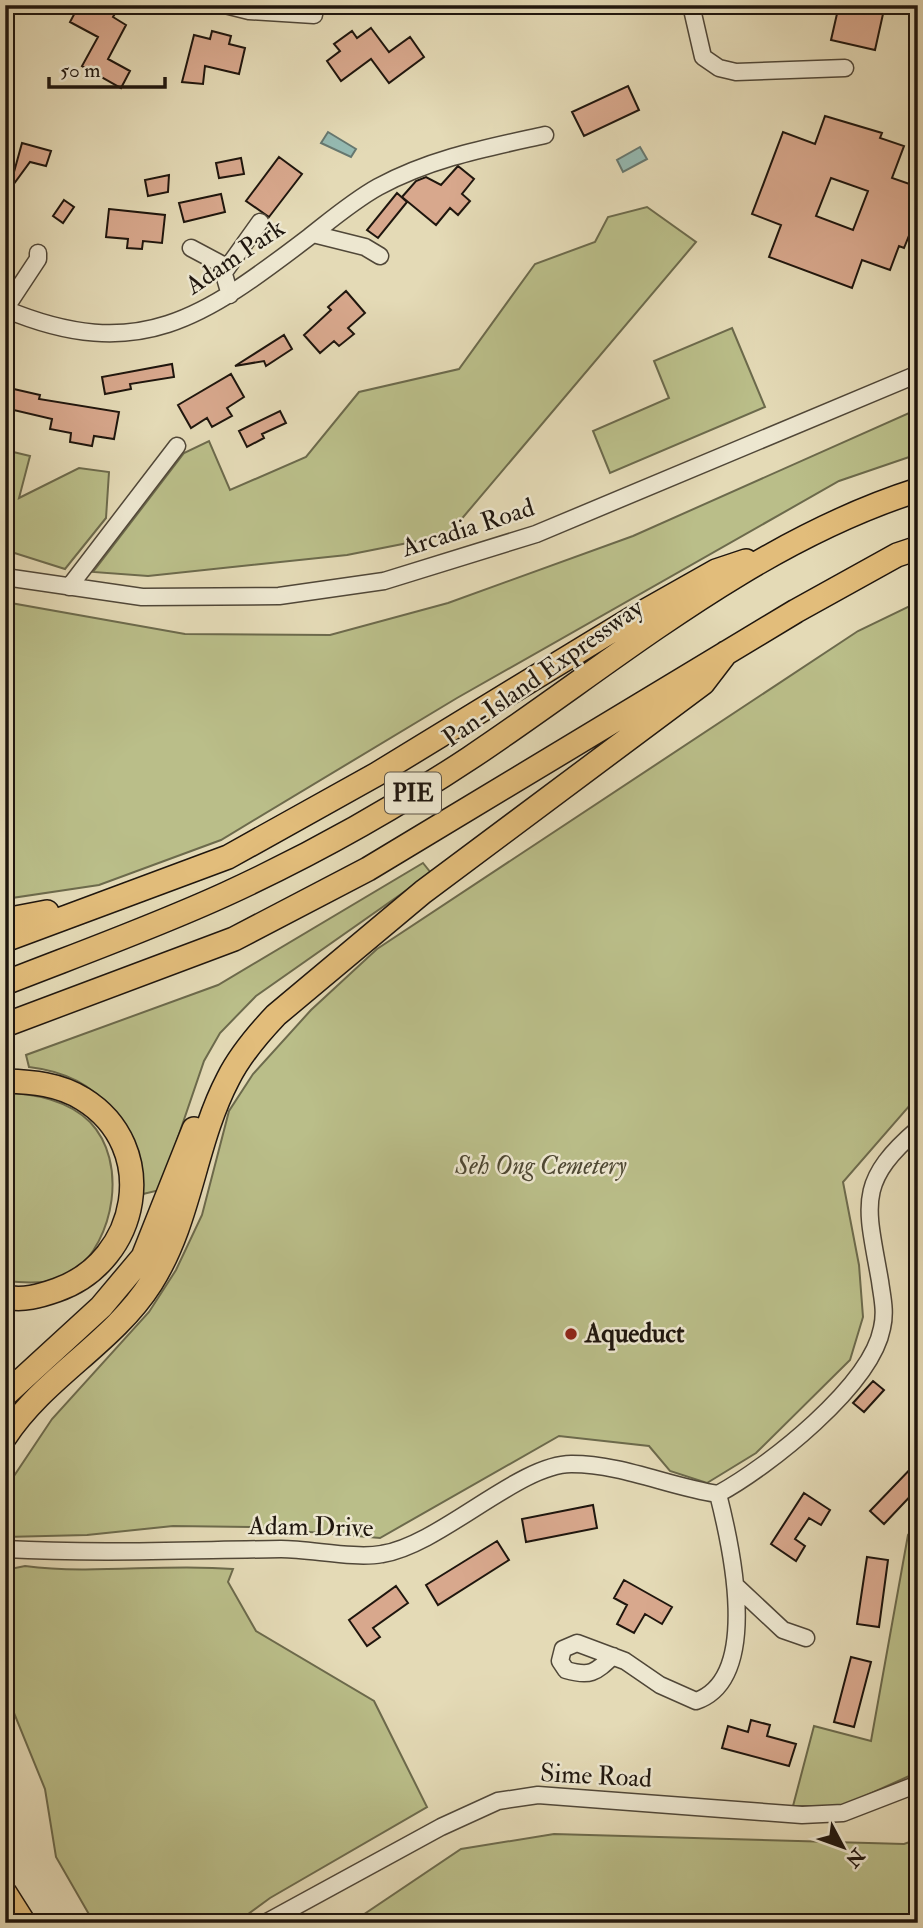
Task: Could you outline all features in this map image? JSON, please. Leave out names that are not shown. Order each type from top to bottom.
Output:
[{"type":"highway","name":"Pan-Island Expressway","points":[[5,983],[225,895],[347,834],[470,758],[642,637],[789,546],[877,503],[918,489]]},
{"type":"highway","points":[[5,940],[122,899],[239,851],[377,774],[631,619],[716,571],[789,546]]},
{"type":"highway","name":"PIE","points":[[5,1025],[234,939],[368,869],[726,653],[886,561],[918,548]]},
{"type":"highway","points":[[5,1437],[35,1399],[130,1312],[150,1285],[170,1250],[226,1081],[241,1055],[276,1016],[357,945],[432,885],[703,683],[726,653]]},
{"type":"highway","points":[[5,920],[122,899]]},
{"type":"highway","points":[[5,1081],[44,1083],[84,1099],[99,1112],[113,1130],[129,1168],[131,1205],[127,1222],[112,1251],[85,1278],[34,1297],[18,1300],[5,1297]]},
{"type":"highway","points":[[5,1395],[101,1307],[143,1257],[196,1122],[216,1087],[226,1081]]},
{"type":"highway","points":[[5,1894],[24,1923]]},
{"type":"street","points":[[225,5],[249,11],[314,15]]},
{"type":"street","points":[[691,5],[703,57],[719,68],[736,72],[845,68]]},
{"type":"street","name":"Adam Park","points":[[5,309],[77,332],[127,334],[183,320],[230,295],[339,212],[377,188],[433,160],[545,135]]},
{"type":"street","points":[[225,271],[260,222]]},
{"type":"street","points":[[313,234],[365,247],[380,256]]},
{"type":"street","points":[[191,248],[216,260],[225,271],[230,295]]},
{"type":"street","points":[[5,309],[38,259],[38,253]]},
{"type":"street","name":"Arcadia Road","points":[[5,577],[142,597],[279,596],[384,581],[536,534],[918,374]]},
{"type":"street","points":[[69,587],[177,446]]},
{"type":"street","points":[[613,1656],[681,1696],[696,1701],[709,1696],[720,1687],[727,1675],[735,1636],[736,1586],[718,1494],[745,1479],[780,1453],[827,1408],[875,1352],[882,1328],[884,1305],[870,1222],[871,1186],[890,1154],[918,1129]]},
{"type":"street","name":"Adam Drive","points":[[5,1549],[285,1549],[382,1554],[449,1524],[554,1466],[572,1464],[651,1476],[718,1494]]},
{"type":"street","points":[[736,1586],[783,1630],[807,1638]]},
{"type":"street","name":"Sime Road","points":[[265,1923],[440,1827],[498,1801],[538,1795],[802,1815],[843,1813],[918,1784]]},
{"type":"street","name":"Sime Road","points":[[283,1923],[292,1909]]},
{"type":"green space","points":[[647,207],[696,242],[448,535],[347,555],[148,576],[93,572],[184,453],[209,441],[230,490],[306,457],[359,392],[459,369],[535,264],[595,242],[608,217]]},
{"type":"green space","points":[[732,328],[765,407],[610,473],[593,431],[669,398],[654,361]]},
{"type":"green space","points":[[918,409],[918,454],[839,481],[457,698],[221,840],[99,885],[5,899],[5,602],[185,634],[330,635],[448,603],[633,536]]},
{"type":"green space","points":[[5,450],[30,456],[19,498],[79,468],[109,472],[106,518],[65,569],[5,550]]},
{"type":"green space","name":"Seh Ong Cemetery","points":[[918,602],[918,1096],[843,1182],[859,1265],[863,1317],[850,1360],[756,1453],[707,1483],[670,1471],[649,1446],[559,1436],[380,1538],[251,1527],[173,1526],[87,1535],[5,1537],[5,1499],[12,1479],[52,1419],[149,1312],[176,1270],[202,1215],[229,1111],[253,1074],[311,1010],[377,949],[858,631]]},
{"type":"green space","points":[[423,863],[431,873],[256,996],[220,1033],[204,1061],[160,1190],[143,1194],[132,1146],[110,1108],[95,1093],[77,1081],[55,1072],[29,1067],[26,1055],[218,985]]},
{"type":"green space","points":[[5,1093],[50,1100],[82,1115],[102,1139],[109,1158],[111,1200],[99,1241],[73,1273],[58,1280],[31,1283],[5,1281]]},
{"type":"green space","points":[[918,1522],[918,1772],[843,1806],[793,1806],[814,1726],[871,1741],[908,1535]]},
{"type":"green space","points":[[25,1566],[77,1569],[233,1569],[228,1582],[256,1631],[374,1701],[427,1807],[270,1898],[236,1923],[94,1923],[56,1857],[45,1789],[5,1691],[5,1570]]},
{"type":"green space","points":[[554,1834],[904,1844],[918,1839],[918,1923],[351,1923],[461,1849]]},
{"type":"water","points":[[328,132],[356,149],[351,157],[321,143]]},
{"type":"water","points":[[640,147],[647,159],[623,172],[617,160]]},
{"type":"building","points":[[79,5],[109,5],[117,10],[113,17],[126,25],[108,59],[130,71],[121,88],[82,66],[98,37],[70,22]]},
{"type":"building","points":[[839,5],[885,5],[875,50],[831,40]]},
{"type":"building","points":[[371,28],[389,52],[410,37],[424,57],[389,83],[371,59],[341,81],[327,61],[340,51],[334,44],[352,31],[357,38]]},
{"type":"building","points":[[212,31],[231,36],[229,44],[245,48],[239,74],[205,66],[203,84],[182,82],[194,35],[210,39]]},
{"type":"building","points":[[628,86],[639,110],[584,136],[572,112]]},
{"type":"building","points":[[825,116],[882,133],[880,138],[904,146],[892,178],[918,187],[910,216],[916,218],[904,248],[899,246],[890,270],[862,260],[852,288],[769,257],[781,225],[752,214],[783,132],[815,144]],"holes":[[[831,178],[868,191],[853,230],[816,216]]]},
{"type":"building","points":[[22,143],[51,151],[46,166],[30,162],[5,196],[5,166],[14,172]]},
{"type":"building","points":[[279,157],[302,174],[269,217],[246,201]]},
{"type":"building","points":[[241,158],[244,174],[219,178],[216,163]]},
{"type":"building","points":[[458,166],[474,179],[462,194],[470,201],[458,215],[450,208],[436,225],[402,197],[416,181],[426,177],[441,185]]},
{"type":"building","points":[[169,175],[168,192],[148,196],[145,180]]},
{"type":"building","points":[[397,193],[407,202],[378,238],[367,230]]},
{"type":"building","points":[[221,194],[225,212],[184,222],[179,203]]},
{"type":"building","points":[[64,200],[74,207],[63,223],[53,216]]},
{"type":"building","points":[[109,209],[165,215],[162,243],[143,241],[142,249],[127,248],[128,239],[106,237]]},
{"type":"building","points":[[346,291],[365,313],[348,328],[354,334],[339,346],[334,341],[320,353],[304,335],[331,310],[328,307]]},
{"type":"building","points":[[284,335],[292,349],[266,366],[264,361],[235,366]]},
{"type":"building","points":[[172,364],[174,377],[130,384],[131,389],[105,394],[102,377]]},
{"type":"building","points":[[231,374],[244,397],[227,408],[232,416],[212,427],[207,418],[191,428],[178,405]]},
{"type":"building","points":[[5,387],[40,395],[39,399],[119,412],[114,439],[94,436],[92,446],[70,442],[71,433],[50,429],[52,419],[5,408]]},
{"type":"building","points":[[280,411],[286,423],[262,434],[264,438],[247,447],[239,431]]},
{"type":"building","points":[[873,1381],[884,1390],[864,1412],[853,1403]]},
{"type":"building","points":[[918,1461],[918,1488],[884,1524],[870,1511]]},
{"type":"building","points":[[804,1493],[830,1510],[821,1525],[809,1518],[795,1539],[805,1546],[796,1561],[771,1544]]},
{"type":"building","points":[[593,1505],[597,1528],[526,1542],[522,1519]]},
{"type":"building","points":[[497,1541],[509,1560],[438,1605],[426,1585]]},
{"type":"building","points":[[867,1557],[888,1560],[879,1627],[857,1624]]},
{"type":"building","points":[[624,1580],[672,1607],[662,1624],[645,1614],[634,1633],[617,1624],[627,1605],[614,1598]]},
{"type":"building","points":[[396,1586],[408,1603],[373,1628],[380,1637],[367,1646],[349,1620]]},
{"type":"building","points":[[851,1657],[871,1662],[854,1727],[834,1722]]},
{"type":"building","points":[[751,1720],[770,1725],[767,1736],[796,1744],[789,1766],[722,1748],[728,1726],[748,1732]]},
{"type":"place","name":"Aqueduct","points":[[571,1334]]}]
